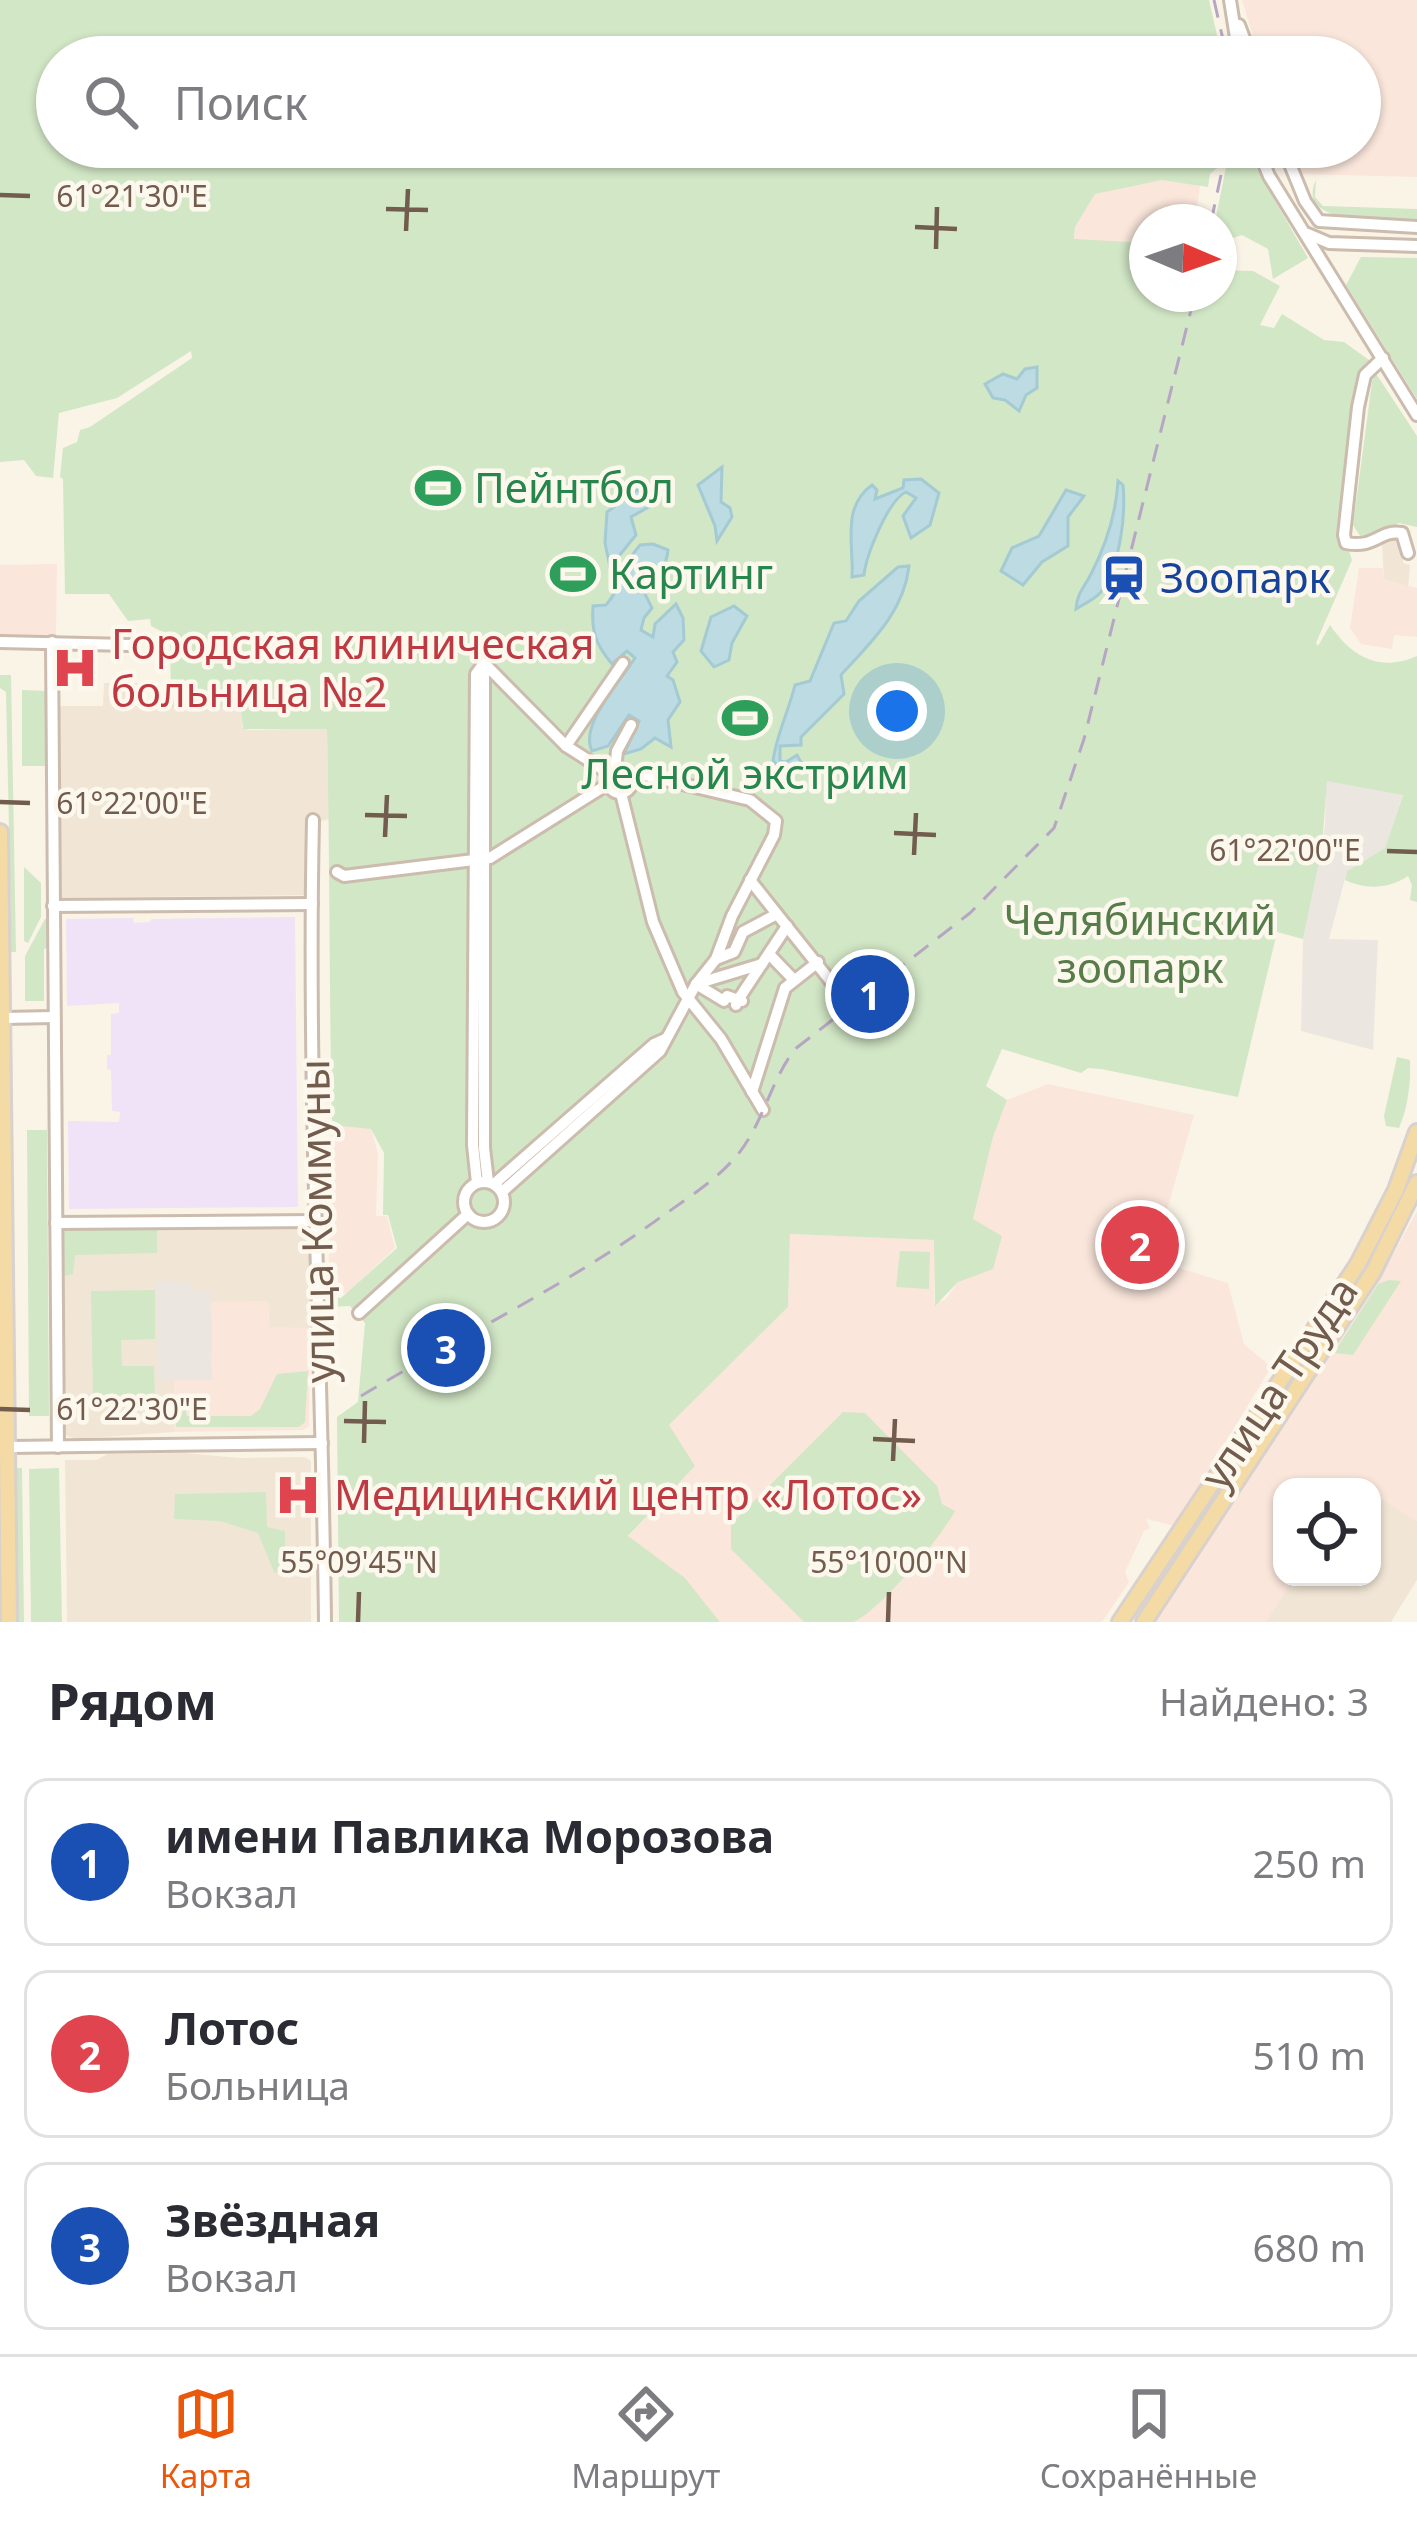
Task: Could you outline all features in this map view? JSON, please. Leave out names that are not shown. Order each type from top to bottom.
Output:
[{"type":"main road","points":[[0,832],[9,1622]]},
{"type":"main road","name":"улица Труда","points":[[1144,1622],[1372,1272],[1413,1176],[1417,1132]]},
{"type":"main road","name":"улица Труда","points":[[1120,1622],[1413,1176]]},
{"type":"main road","points":[[1240,1442],[1257,1453]]},
{"type":"street","points":[[1231,3],[1236,36]]},
{"type":"street","points":[[1231,3],[1243,36]]},
{"type":"street","points":[[1266,168],[1417,415]]},
{"type":"street","points":[[1292,168],[1312,213],[1324,223],[1417,226]]},
{"type":"street","points":[[1305,232],[1329,243],[1417,245]]},
{"type":"street","points":[[1383,358],[1365,375],[1358,406],[1344,535],[1346,543],[1365,547],[1394,531],[1402,533],[1408,554]]},
{"type":"street","points":[[0,642],[129,645]]},
{"type":"street","points":[[52,642],[58,1447]]},
{"type":"street","points":[[468,1214],[485,1222],[497,1217],[504,1205],[473,1145],[480,861],[476,674],[484,662],[566,746],[626,788]]},
{"type":"street","points":[[566,746],[623,663]]},
{"type":"street","points":[[611,776],[631,725]]},
{"type":"street","points":[[338,872],[344,876],[480,861],[611,776],[627,772],[626,788],[653,922],[689,1002],[721,1039],[763,1110]]},
{"type":"street","points":[[468,1214],[465,1196],[490,1185],[661,1051],[696,984],[716,959],[774,835],[776,820],[750,800],[644,775],[626,788]]},
{"type":"street","name":"улица Коммуны","points":[[313,820],[325,1622]]},
{"type":"street","points":[[750,880],[840,992]]},
{"type":"street","points":[[53,906],[312,904]]},
{"type":"street","points":[[716,959],[734,952],[743,932],[777,914]]},
{"type":"street","points":[[696,984],[724,1001],[727,996],[739,1002],[787,926]]},
{"type":"street","points":[[696,984],[765,959]]},
{"type":"street","points":[[765,959],[794,980]]},
{"type":"street","points":[[752,1093],[785,988],[818,962]]},
{"type":"street","points":[[2,1018],[54,1017]]},
{"type":"street","points":[[359,1313],[468,1214]]},
{"type":"street","points":[[56,1223],[316,1221]]},
{"type":"street","points":[[5,1447],[322,1443]]},
{"type":"shaded area","points":[[1242,0],[1417,0],[1417,177],[1298,174],[1296,168],[1381,168],[1381,36],[1253,36]]},
{"type":"shaded area","points":[[1202,168],[1197,204],[1129,204],[1129,263],[1074,247],[1075,227],[1095,194]]},
{"type":"shaded area","points":[[1391,536],[1404,540],[1403,563],[1410,565],[1408,588],[1384,579],[1382,544]]},
{"type":"shaded area","points":[[57,564],[56,635],[0,635],[0,565]]},
{"type":"shaded area","points":[[1359,568],[1383,568],[1384,579],[1417,588],[1417,637],[1394,635],[1392,649],[1361,644],[1350,628]]},
{"type":"shaded area","points":[[104,683],[141,683],[144,707],[242,707],[242,728],[250,730],[327,728],[329,819],[316,823],[315,895],[58,898],[58,706],[103,706]]},
{"type":"shaded area","points":[[1326,780],[1403,794],[1385,848],[1347,871],[1329,939],[1378,940],[1373,1050],[1301,1031],[1303,939],[1325,826]]},
{"type":"shaded area","points":[[295,917],[298,1207],[69,1209],[68,1121],[119,1122],[120,1112],[112,1111],[107,1055],[111,1055],[111,1014],[119,1013],[119,1003],[67,1006],[66,919],[133,918],[134,923]]},
{"type":"shaded area","points":[[1048,1084],[1194,1115],[1153,1260],[1228,1283],[1244,1344],[1271,1367],[1175,1526],[1146,1519],[1150,1528],[1144,1531],[1125,1572],[1129,1582],[1102,1622],[720,1622],[685,1578],[628,1537],[694,1466],[667,1427],[788,1307],[790,1234],[935,1240],[934,1303],[945,1300],[958,1282],[993,1137],[1007,1100]]},
{"type":"shaded area","points":[[332,1125],[371,1128],[378,1154],[376,1216],[387,1216],[395,1248],[347,1293],[328,1294]]},
{"type":"shaded area","points":[[1417,1211],[1417,1521],[1381,1499],[1381,1478],[1273,1478],[1273,1586],[1289,1586],[1266,1622],[1155,1622],[1375,1288]]},
{"type":"shaded area","points":[[304,1227],[310,1238],[310,1328],[269,1328],[268,1301],[174,1381],[174,1432],[67,1436],[63,1427],[61,1229]]},
{"type":"shaded area","points":[[190,1281],[191,1291],[211,1291],[212,1380],[158,1380],[156,1282]]},
{"type":"shaded area","points":[[268,1301],[269,1327],[310,1328],[309,1426],[303,1430],[174,1432],[174,1380],[212,1379],[211,1302]]},
{"type":"shaded area","points":[[185,1453],[305,1457],[311,1461],[311,1622],[67,1622],[65,1460]]},
{"type":"shaded area","points":[[1381,1499],[1417,1521],[1417,1580],[1391,1622],[1261,1622],[1283,1586],[1381,1586]]},
{"type":"green space","name":"Челябинский зоопарк","points":[[0,0],[1209,0],[1217,36],[36,36],[36,168],[1217,168],[1210,174],[1208,187],[1162,180],[1095,194],[1075,227],[1074,239],[1129,242],[1129,312],[1237,312],[1237,271],[1253,271],[1280,286],[1260,325],[1274,328],[1282,314],[1324,340],[1344,342],[1369,360],[1348,548],[1352,560],[1316,643],[1318,646],[1330,625],[1367,659],[1390,663],[1417,656],[1417,902],[1410,900],[1408,876],[1377,887],[1345,880],[1347,871],[1385,848],[1403,795],[1327,781],[1322,847],[1303,939],[1277,932],[1238,1097],[1101,1069],[1081,1073],[1002,1049],[986,1086],[1007,1100],[973,1219],[1002,1236],[993,1269],[958,1282],[935,1306],[934,1240],[790,1234],[788,1307],[669,1425],[695,1466],[628,1536],[685,1578],[720,1622],[339,1622],[337,1417],[358,1402],[365,1323],[350,1306],[332,1307],[333,1298],[341,1298],[397,1248],[388,1215],[383,1215],[384,1153],[371,1129],[332,1125],[327,729],[243,729],[241,707],[167,707],[171,701],[170,636],[151,626],[150,619],[128,621],[109,594],[65,594],[63,448],[77,442],[80,430],[192,358],[191,351],[117,398],[59,413],[53,478],[36,476],[24,460],[0,462]]},
{"type":"green space","points":[[1226,168],[1256,168],[1308,258],[1273,279],[1268,249],[1237,237],[1237,204],[1219,204]]},
{"type":"green space","points":[[1316,180],[1315,197],[1323,206],[1417,209],[1417,220],[1368,220],[1331,213],[1319,206],[1313,195]]},
{"type":"green space","points":[[1361,257],[1417,258],[1417,399],[1346,285]]},
{"type":"green space","points":[[1373,375],[1417,436],[1417,527],[1399,523],[1373,537],[1360,536],[1353,525]]},
{"type":"green space","points":[[0,675],[11,675],[16,952],[7,952],[6,924],[11,922],[6,692],[0,688]]},
{"type":"green space","points":[[22,690],[47,691],[48,766],[22,766]]},
{"type":"green space","points":[[24,867],[41,883],[41,917],[28,943],[24,941]]},
{"type":"green space","points":[[49,919],[49,947],[44,949],[44,1001],[25,1001],[25,956]]},
{"type":"green space","points":[[1397,1057],[1410,1060],[1408,1095],[1399,1128],[1386,1126],[1384,1116]]},
{"type":"green space","points":[[27,1130],[47,1130],[49,1416],[29,1416]]},
{"type":"green space","points":[[62,1227],[157,1227],[157,1253],[75,1255],[73,1274],[61,1277]]},
{"type":"green space","points":[[900,1251],[930,1252],[929,1289],[896,1287]]},
{"type":"green space","points":[[1401,1281],[1353,1355],[1334,1353],[1378,1284]]},
{"type":"green space","points":[[155,1290],[155,1339],[121,1340],[122,1366],[154,1366],[155,1399],[93,1400],[91,1291]]},
{"type":"green space","points":[[308,1371],[305,1422],[299,1427],[176,1427],[177,1399],[183,1398],[187,1416],[251,1416],[260,1409],[277,1374]]},
{"type":"green space","points":[[843,1412],[865,1413],[937,1486],[942,1504],[955,1511],[908,1573],[864,1616],[853,1622],[804,1622],[731,1549],[731,1524]]},
{"type":"green space","points":[[13,1468],[22,1468],[24,1622],[16,1622]]},
{"type":"green space","points":[[59,1468],[62,1622],[31,1622],[29,1469]]},
{"type":"green space","points":[[266,1492],[267,1527],[285,1531],[285,1574],[274,1572],[258,1533],[220,1521],[174,1519],[175,1494]]},
{"type":"water","points":[[1037,367],[1037,388],[1026,395],[1019,411],[993,398],[985,384],[1003,374],[1017,379],[1025,369]]},
{"type":"water","points":[[722,467],[721,502],[730,508],[732,517],[717,541],[698,485]]},
{"type":"water","points":[[921,479],[939,493],[930,525],[911,538],[903,516],[916,498],[906,492],[885,517],[864,575],[852,577],[851,527],[862,494],[872,485],[877,490],[875,499],[903,488],[904,480]]},
{"type":"water","points":[[1118,481],[1123,485],[1124,511],[1113,568],[1101,592],[1076,609],[1106,541]]},
{"type":"water","points":[[637,490],[648,492],[654,504],[631,517],[636,535],[610,567],[605,543],[607,512]]},
{"type":"water","points":[[1066,490],[1084,496],[1068,517],[1068,546],[1042,562],[1023,585],[1001,571],[1012,548],[1039,536]]},
{"type":"water","points":[[640,545],[668,550],[660,571],[639,582],[652,608],[641,630],[653,637],[655,624],[676,604],[683,618],[684,640],[673,652],[677,662],[667,676],[680,702],[668,720],[671,747],[655,738],[624,754],[639,721],[629,715],[608,746],[592,751],[596,716],[635,658],[627,651],[612,664],[596,638],[593,606],[606,605]]},
{"type":"water","points":[[909,566],[893,612],[841,675],[844,694],[801,737],[801,745],[780,746],[780,761],[797,755],[802,764],[789,775],[773,761],[795,685],[810,681],[834,623],[846,621],[859,601],[898,567]]},
{"type":"water","points":[[734,606],[747,616],[732,643],[729,660],[714,667],[701,651],[711,617]]},
{"type":"railway","points":[[1214,0],[1222,36]]},
{"type":"railway","points":[[1215,204],[1223,168]]},
{"type":"railway","points":[[361,1396],[588,1266],[707,1184],[743,1148],[795,1049],[970,913],[1054,828],[1084,739],[1191,312]]},
{"type":"place","name":"Пейнтбол","points":[[438,488]]},
{"type":"place","name":"Картинг","points":[[573,574]]},
{"type":"place","name":"Зоопарк","points":[[1124,578]]},
{"type":"place","name":"Городская клиническая больница №2","points":[[75,668]]},
{"type":"place","name":"Лесной экстрим","points":[[745,718]]},
{"type":"place","name":"имени Павлика Морозова","points":[[870,994]]},
{"type":"place","name":"Лотос","points":[[1140,1245]]},
{"type":"place","name":"Звёздная","points":[[446,1348]]},
{"type":"place","name":"Медицинский центр «Лотос»","points":[[298,1495]]}]
